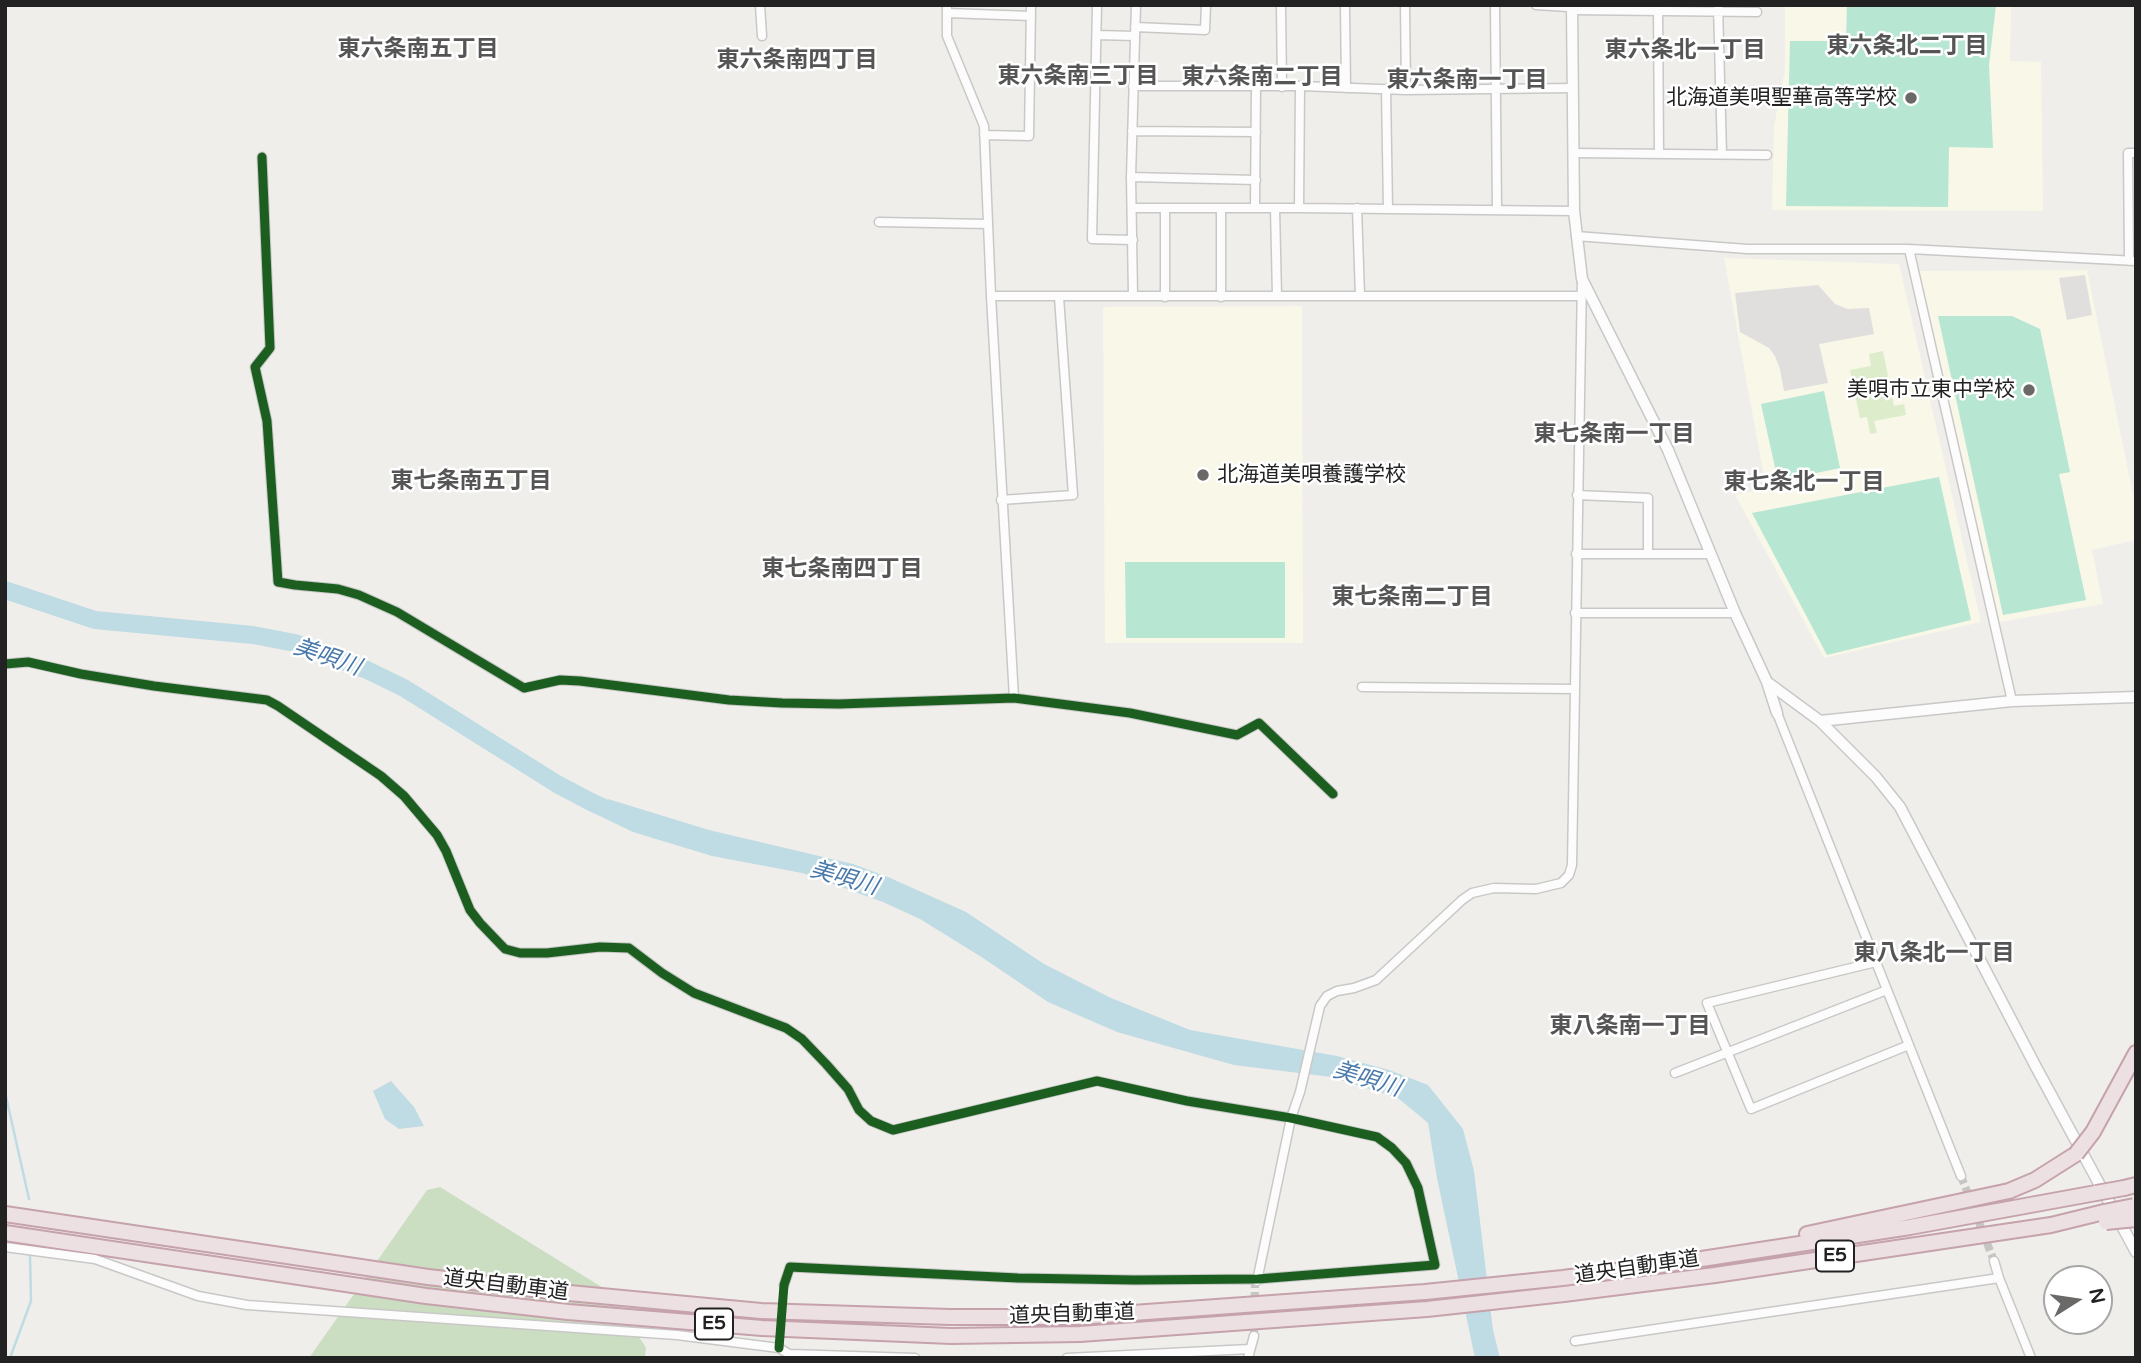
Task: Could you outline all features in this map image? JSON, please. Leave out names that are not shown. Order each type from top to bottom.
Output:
[{"type":"highway","points":[[1669,1264],[2009,1191],[2035,1180],[2077,1154],[2093,1132],[2136,1053]]},
{"type":"highway","name":"道央自動車道","points":[[5,1214],[428,1276],[569,1293],[761,1311],[950,1317],[1077,1317],[1425,1292],[1563,1278],[1910,1227],[2130,1187]]},
{"type":"highway","name":"道央自動車道","points":[[5,1233],[426,1296],[568,1312],[762,1328],[951,1336],[1080,1334],[1427,1308],[1564,1294],[1715,1275],[2105,1217],[2135,1210]]},
{"type":"street","points":[[760,5],[762,36]]},
{"type":"street","points":[[984,135],[1028,136],[1031,5]]},
{"type":"street","points":[[1097,5],[1092,239],[1133,240]]},
{"type":"street","points":[[1133,296],[1131,177],[1136,5]]},
{"type":"street","points":[[1097,35],[1135,31],[1205,30],[1206,5]]},
{"type":"street","points":[[1281,5],[1282,87]]},
{"type":"street","points":[[1345,5],[1346,88]]},
{"type":"street","points":[[1405,5],[1406,90]]},
{"type":"street","points":[[1495,5],[1497,210]]},
{"type":"street","points":[[1536,5],[1757,12]]},
{"type":"street","points":[[1257,1281],[1291,1118],[1300,1092],[1320,1006],[1327,996],[1338,990],[1354,989],[1376,980],[1472,893],[1494,888],[1536,888],[1561,883],[1569,875],[1572,864],[1581,279],[1574,211],[1572,8]]},
{"type":"street","points":[[1658,8],[1660,153]]},
{"type":"street","points":[[1014,698],[1001,500],[985,126],[947,36],[947,9],[1031,16]]},
{"type":"street","points":[[1718,9],[1721,154]]},
{"type":"street","points":[[1133,86],[1300,86],[1406,90],[1573,89]]},
{"type":"street","points":[[1255,208],[1256,86]]},
{"type":"street","points":[[1299,208],[1300,86]]},
{"type":"street","points":[[1386,89],[1388,209]]},
{"type":"street","points":[[1132,131],[1256,132]]},
{"type":"street","points":[[1573,153],[1767,155]]},
{"type":"street","points":[[1576,236],[1746,249],[1909,249],[2132,261],[2128,153],[2136,153]]},
{"type":"street","points":[[262,157],[270,348],[255,367],[267,421],[278,582],[338,589],[397,611],[524,688],[560,680],[580,681],[729,700],[782,703],[839,704],[1014,698],[1130,713],[1237,735],[1259,723],[1333,794]]},
{"type":"street","points":[[1131,177],[1255,180]]},
{"type":"street","points":[[1132,208],[1574,211]]},
{"type":"street","points":[[1220,208],[1221,296]]},
{"type":"street","points":[[1275,208],[1277,296]]},
{"type":"street","points":[[1357,208],[1360,296]]},
{"type":"street","points":[[1165,209],[1165,297]]},
{"type":"street","points":[[879,222],[988,224]]},
{"type":"street","points":[[1909,249],[2012,701]]},
{"type":"street","points":[[1581,279],[1668,450],[1735,613],[1767,682],[1961,1175]]},
{"type":"street","points":[[991,296],[1580,296]]},
{"type":"street","points":[[1001,500],[1073,495],[1059,297]]},
{"type":"street","points":[[1577,495],[1648,498],[1648,554]]},
{"type":"street","points":[[1576,554],[1710,554]]},
{"type":"street","points":[[1575,612],[1735,613]]},
{"type":"street","points":[[5,663],[28,662],[154,686],[267,700],[380,776],[404,796],[437,835],[470,910],[505,949],[520,953],[547,953],[600,947],[629,948],[694,993],[786,1028],[802,1039],[848,1089],[859,1110],[871,1121],[893,1130],[1097,1081],[1187,1101],[1291,1118],[1377,1138],[1392,1148],[1406,1163],[1418,1188],[1435,1265],[1257,1281],[1070,1279],[790,1267],[784,1285]]},
{"type":"street","points":[[1767,682],[1820,721],[1876,776],[1900,807],[1983,968],[2136,1252]]},
{"type":"street","points":[[1363,687],[1575,688]]},
{"type":"street","points":[[1820,721],[2012,701],[2136,696]]},
{"type":"street","points":[[1876,962],[1707,1003],[1751,1110],[1909,1045]]},
{"type":"street","points":[[1675,1073],[1887,990]]},
{"type":"street","points":[[5,1247],[95,1259],[198,1296],[247,1306],[677,1335],[779,1348],[789,1354],[915,1358]]},
{"type":"street","points":[[1994,1261],[2031,1358]]},
{"type":"street","points":[[1576,1341],[1999,1278]]},
{"type":"street","points":[[779,1348],[780,1336]]},
{"type":"street","points":[[1067,1358],[1249,1353],[1254,1336]]},
{"type":"shaded area","name":"北海道美唄聖華高等学校","points":[[1785,5],[2011,5],[2010,61],[2041,62],[2043,211],[1772,210],[1774,126],[1785,70]]},
{"type":"shaded area","points":[[1724,258],[1899,264],[1981,622],[1824,658],[1735,495],[1766,488]]},
{"type":"shaded area","name":"美唄市立東中学校","points":[[2087,270],[2136,509],[2136,540],[2092,550],[2103,604],[1999,622],[1919,271]]},
{"type":"shaded area","points":[[2085,275],[2092,315],[2067,320],[2059,278]]},
{"type":"shaded area","points":[[1818,285],[1835,304],[1848,309],[1869,308],[1874,334],[1819,344],[1828,383],[1784,391],[1775,356],[1769,348],[1740,332],[1735,293]]},
{"type":"shaded area","name":"北海道美唄養護学校","points":[[1302,306],[1303,643],[1105,643],[1103,307]]},
{"type":"green space","name":"北海道美唄聖華高等学校","points":[[1847,5],[1996,5],[1989,65],[1993,148],[1949,147],[1948,207],[1786,206],[1790,41],[1846,41]]},
{"type":"green space","points":[[1938,316],[2012,316],[2040,329],[2070,472],[2059,474],[2086,600],[2003,615]]},
{"type":"green space","points":[[1883,351],[1894,406],[1904,404],[1906,415],[1874,421],[1877,433],[1870,434],[1867,417],[1860,418],[1850,370],[1871,366],[1869,354]]},
{"type":"green space","points":[[1824,391],[1840,468],[1778,481],[1761,404]]},
{"type":"green space","points":[[1939,477],[1971,620],[1827,655],[1752,513]]},
{"type":"green space","points":[[1125,562],[1285,562],[1285,638],[1126,638]]},
{"type":"green space","points":[[440,1187],[613,1294],[646,1348],[645,1358],[309,1358],[427,1190]]},
{"type":"water","points":[[608,799],[709,830],[853,864],[888,877],[966,912],[1044,964],[1111,998],[1190,1030],[1337,1056],[1389,1070],[1428,1085],[1463,1129],[1474,1171],[1493,1330],[1500,1358],[1475,1358],[1428,1123],[1398,1098],[1331,1077],[1234,1065],[1117,1032],[1048,1002],[920,919],[883,902],[802,873],[712,856],[633,832],[604,818]]},
{"type":"water","points":[[391,1081],[414,1107],[424,1126],[399,1129],[385,1119],[373,1091]]},
{"type":"waterway","name":"美唄川","points":[[5,590],[95,620],[253,635],[295,643],[328,655],[404,688],[557,784],[628,819]]},
{"type":"waterway","points":[[5,1092],[29,1199]]},
{"type":"waterway","points":[[10,1358],[31,1301],[30,1256]]},
{"type":"tunnel","points":[[1961,1176],[1994,1261]]},
{"type":"tunnel","points":[[1254,1336],[1255,1284]]},
{"type":"tunnel","points":[[780,1331],[784,1285]]},
{"type":"cycle path","points":[[262,157],[270,348],[255,367],[267,421],[278,582],[338,589],[359,595],[397,612],[524,688],[560,680],[580,681],[729,700],[782,703],[839,704],[1014,698],[1130,713],[1237,735],[1259,723],[1333,794]]},
{"type":"cycle path","points":[[5,664],[28,662],[154,686],[267,700],[381,776],[404,796],[437,835],[470,910],[505,949],[520,953],[547,953],[600,947],[629,948],[694,993],[786,1028],[802,1039],[848,1089],[859,1110],[871,1121],[893,1130],[1097,1081],[1377,1137],[1406,1163],[1418,1188],[1435,1265],[1258,1279],[1135,1280],[1018,1278],[790,1267],[784,1285],[779,1348]]},
{"type":"place","name":"北海道美唄聖華高等学校","points":[[1911,98]]},
{"type":"place","name":"美唄市立東中学校","points":[[2029,390]]},
{"type":"place","name":"北海道美唄養護学校","points":[[1203,475]]},
{"type":"district","name":"東六条北二丁目","points":[[1907,47]]},
{"type":"district","name":"東六条南五丁目","points":[[418,50]]},
{"type":"district","name":"東六条北一丁目","points":[[1685,51]]},
{"type":"district","name":"東六条南四丁目","points":[[797,61]]},
{"type":"district","name":"東六条南三丁目","points":[[1078,77]]},
{"type":"district","name":"東六条南二丁目","points":[[1262,78]]},
{"type":"district","name":"東六条南一丁目","points":[[1467,81]]},
{"type":"district","name":"東七条南一丁目","points":[[1614,435]]},
{"type":"district","name":"東七条南五丁目","points":[[471,482]]},
{"type":"district","name":"東七条北一丁目","points":[[1804,483]]},
{"type":"district","name":"東七条南四丁目","points":[[842,570]]},
{"type":"district","name":"東七条南二丁目","points":[[1412,598]]},
{"type":"district","name":"東八条北一丁目","points":[[1934,954]]},
{"type":"district","name":"東八条南一丁目","points":[[1630,1027]]}]
